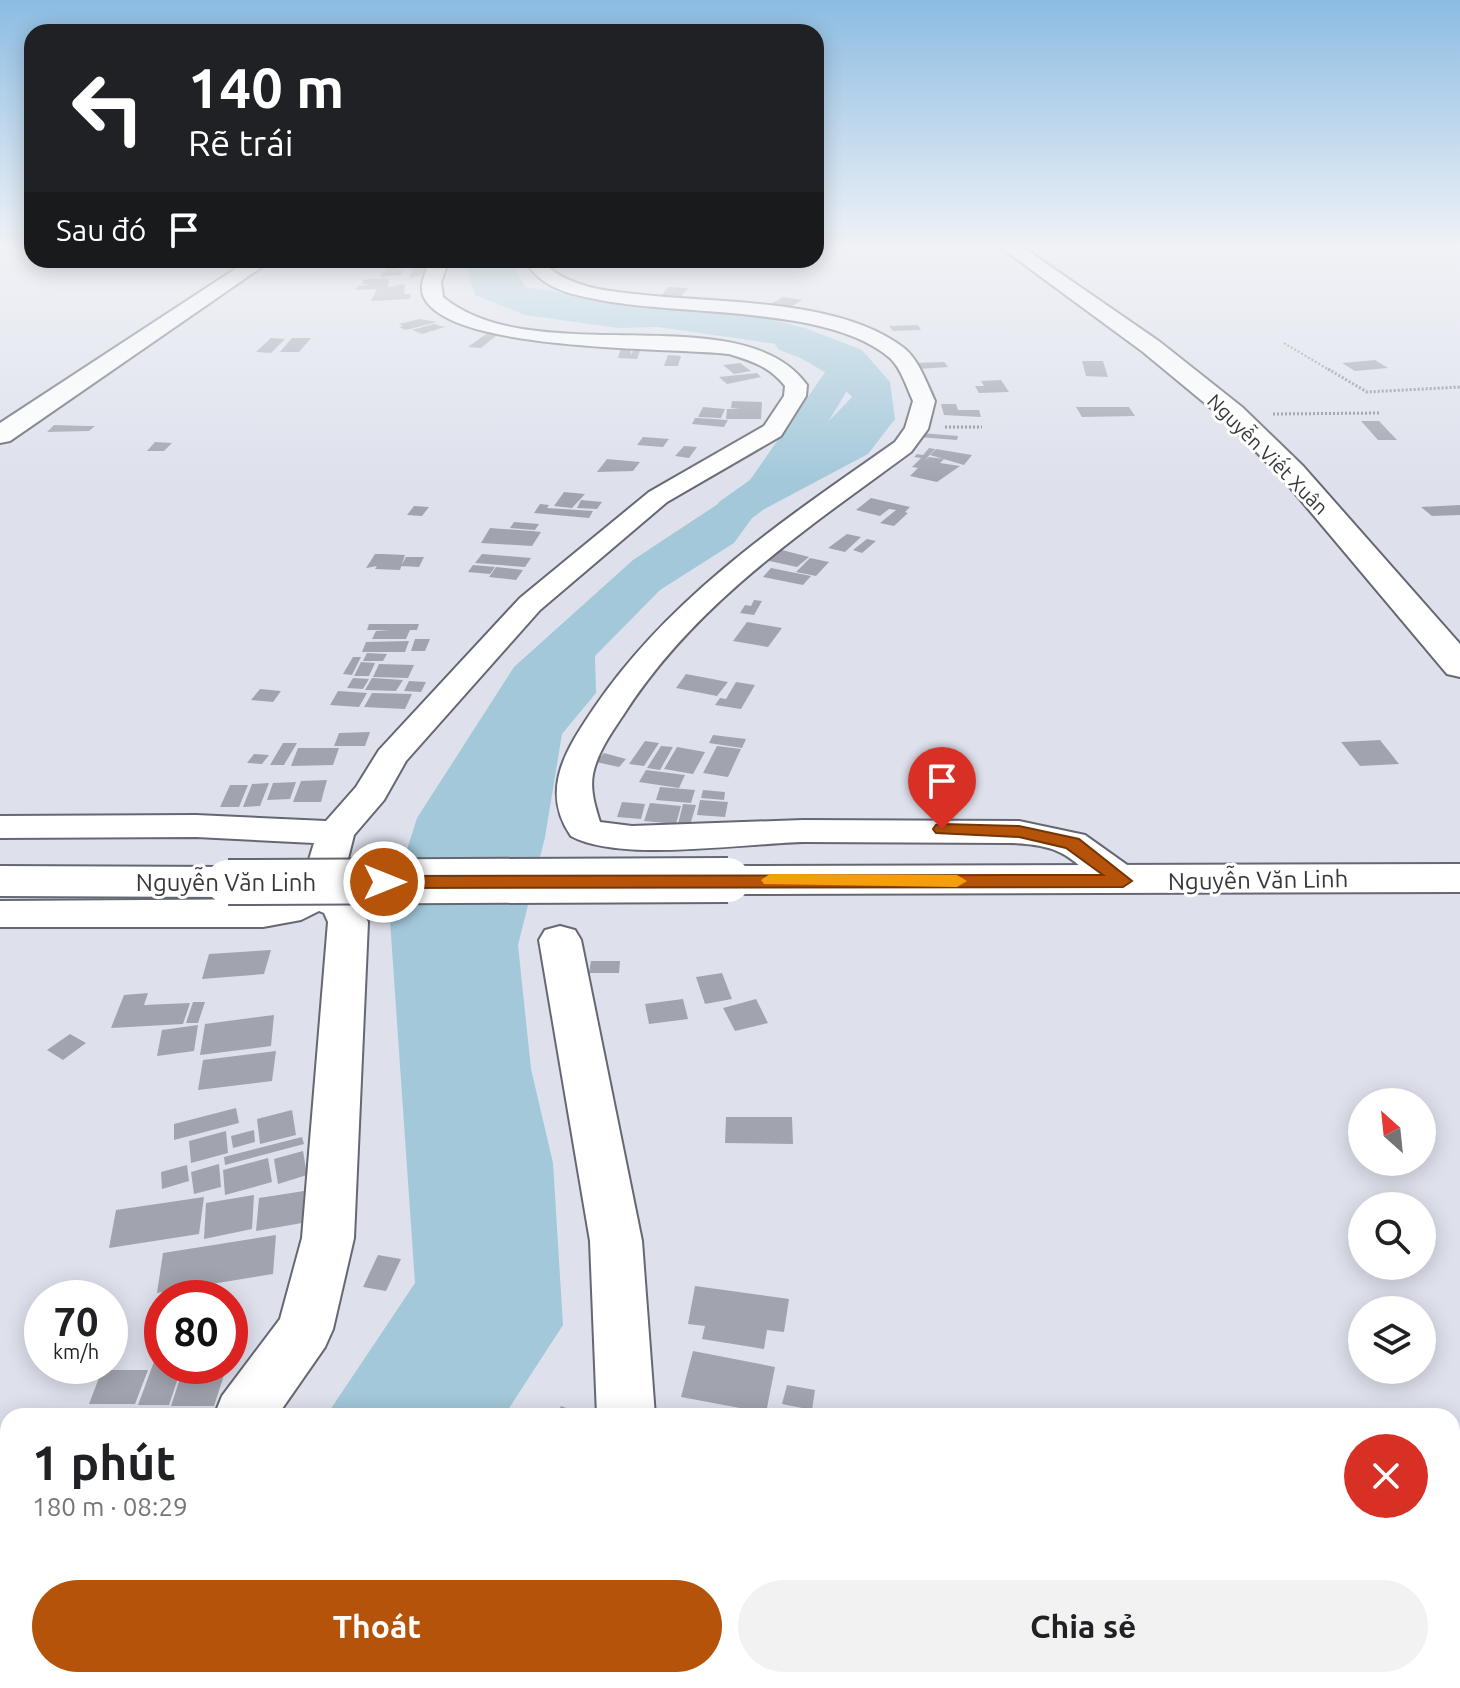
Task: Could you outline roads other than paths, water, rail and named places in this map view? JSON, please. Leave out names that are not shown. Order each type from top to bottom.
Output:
[{"type":"main road","points":[[0,435],[165,325]]},
{"type":"main road","name":"Nguyễn Viết Xuân","points":[[1118,325],[1233,413],[1312,495],[1460,666]]},
{"type":"main road","name":"Nguyễn Văn Linh","points":[[0,881],[1460,878]]},
{"type":"street","points":[[318,896],[336,833],[371,792],[391,757],[530,604],[658,497],[773,431],[795,396],[796,385],[780,366],[739,351],[686,344],[581,341],[486,325]]},
{"type":"street","points":[[833,325],[886,347],[905,362],[924,401],[916,429],[903,447],[765,547],[695,609],[633,676],[613,702],[585,750],[574,780],[584,828],[599,836],[632,838],[817,830],[1019,832],[1072,843],[1123,881]]},
{"type":"street","points":[[0,827],[196,826],[336,833]]},
{"type":"street","points":[[0,914],[263,914],[287,911],[318,896],[341,905],[348,922],[348,960],[331,1160],[328,1238],[305,1329],[249,1408]]},
{"type":"street","points":[[560,940],[616,1241],[626,1408]]},
{"type":"water","points":[[595,325],[792,325],[805,328],[862,350],[890,382],[895,419],[868,454],[755,514],[734,543],[660,590],[595,656],[596,693],[562,734],[545,837],[518,945],[531,1069],[553,1163],[563,1325],[509,1408],[331,1408],[415,1283],[389,906],[417,818],[514,667],[633,560],[721,502],[829,421],[852,397],[830,375],[776,344],[658,327],[618,328]]},
{"type":"waterway","points":[[734,511],[764,488],[847,364],[790,343]]}]
